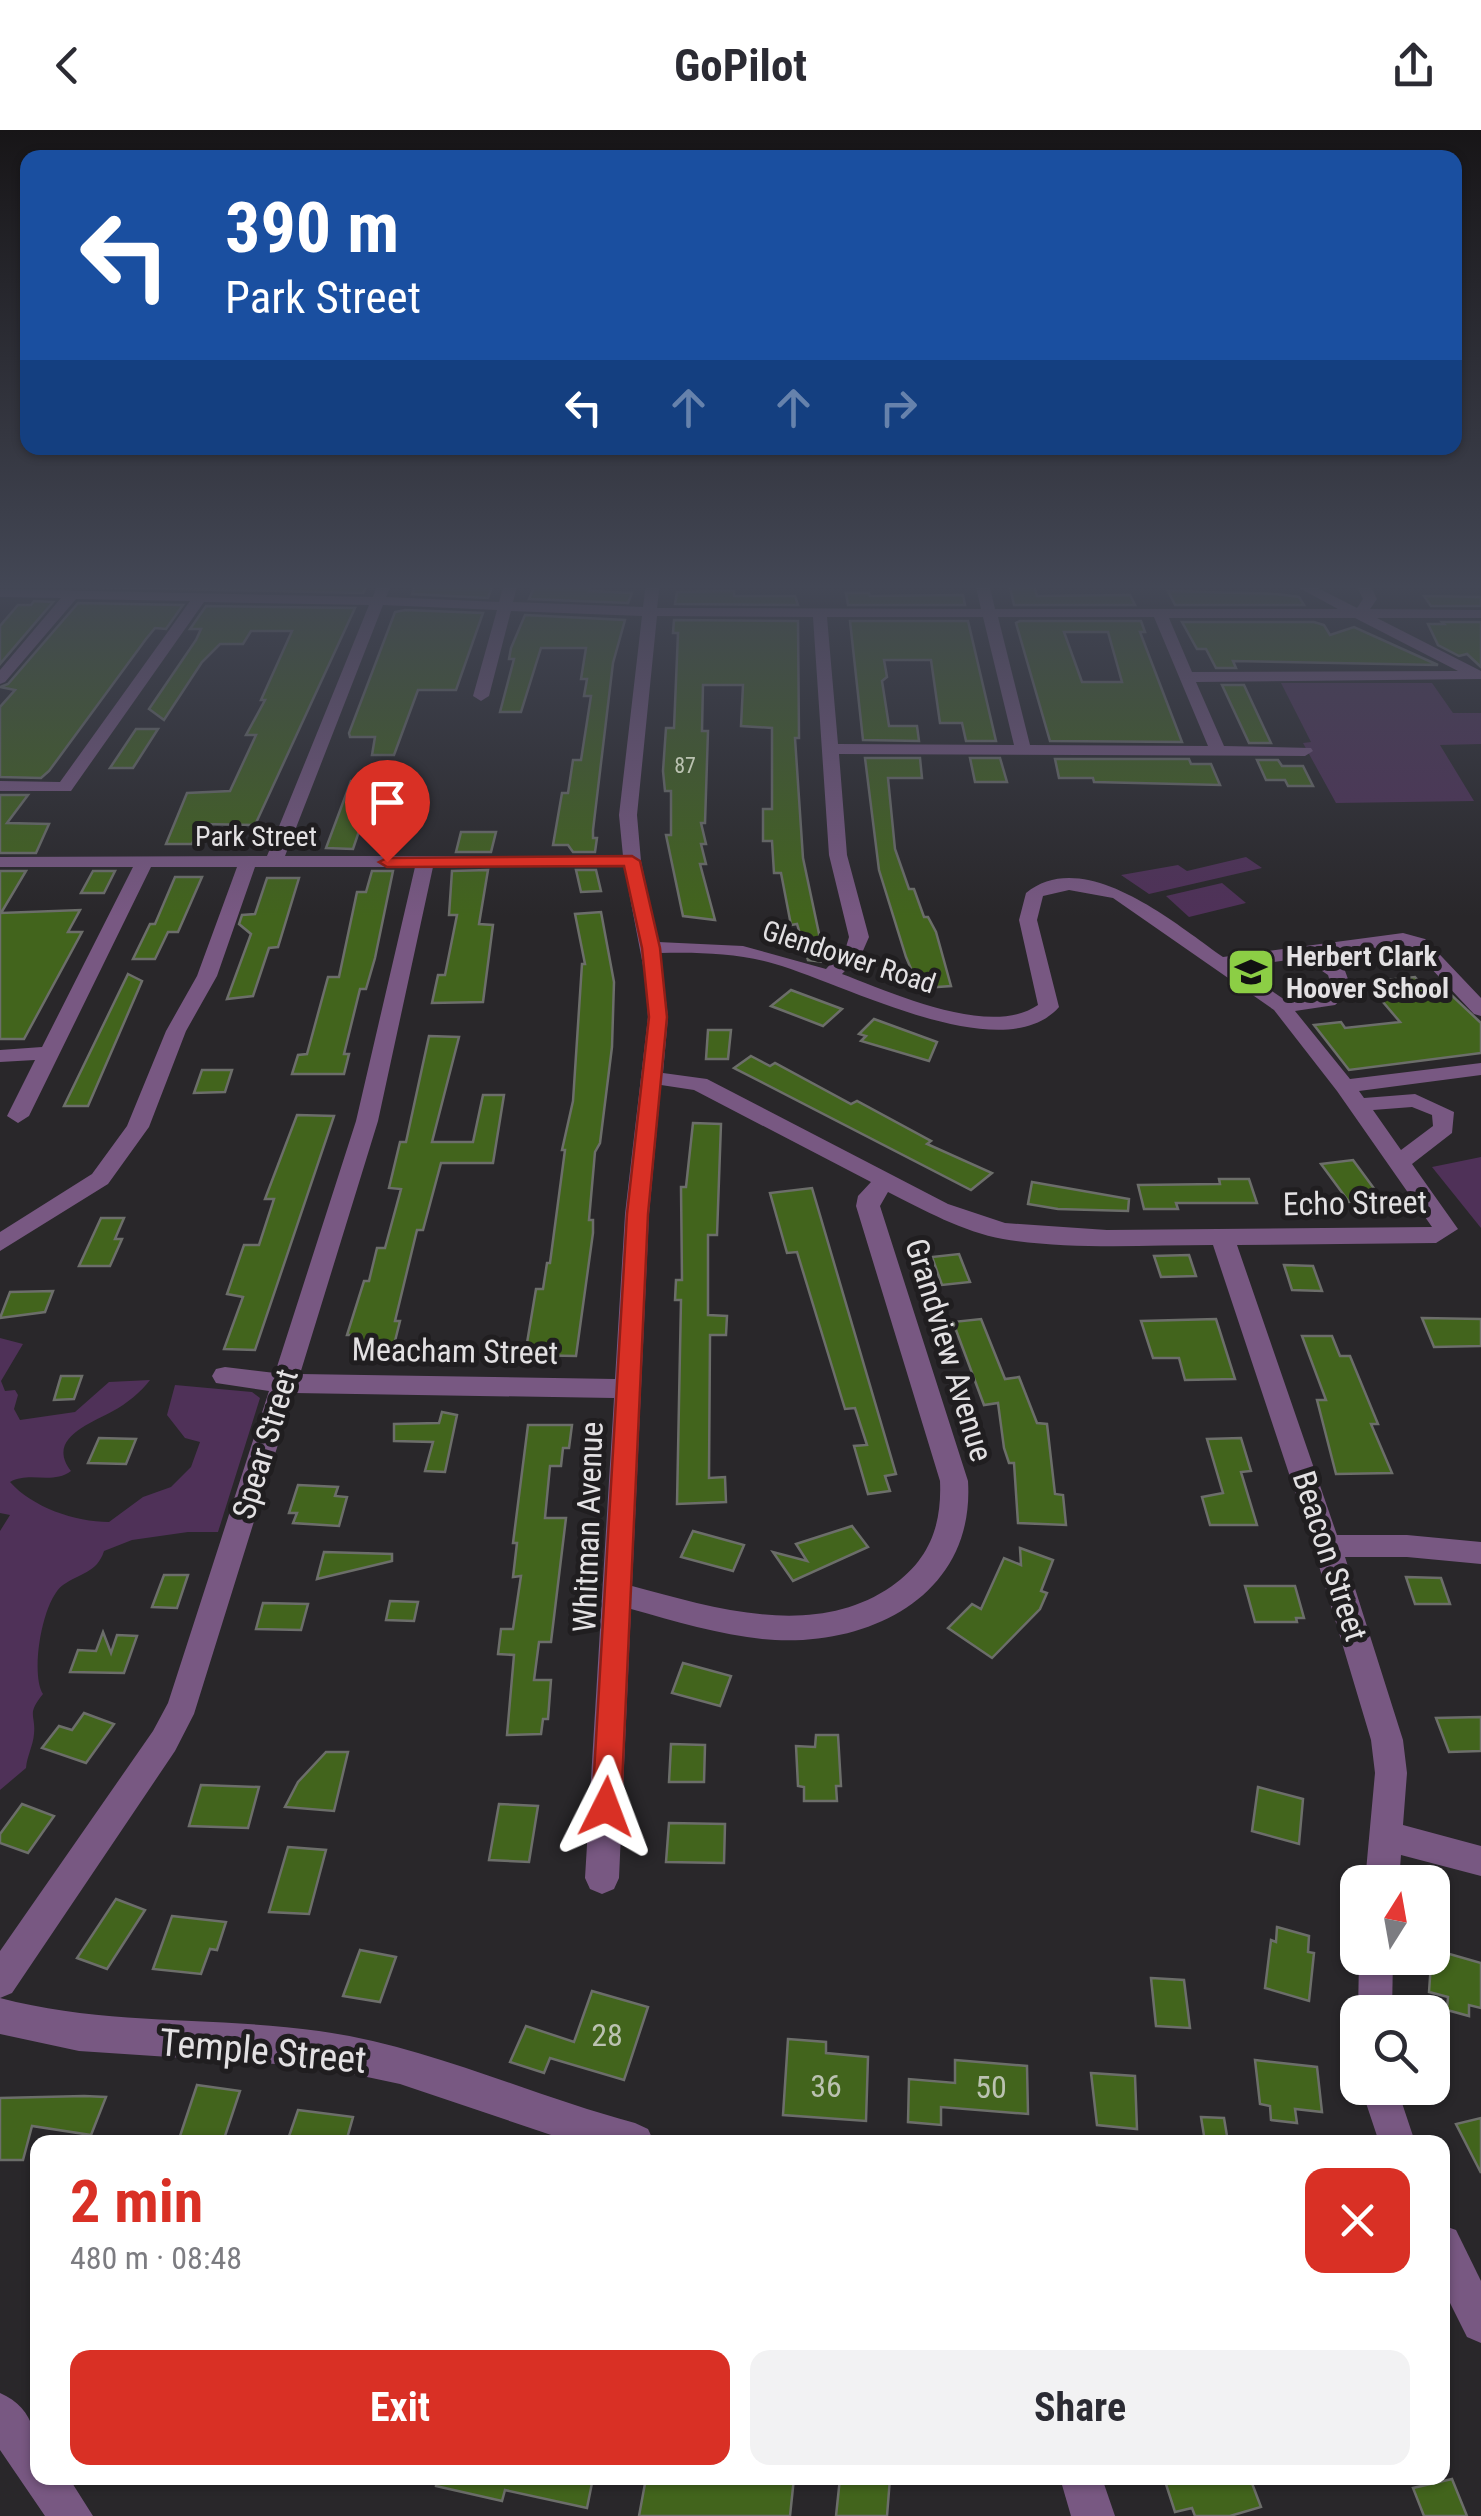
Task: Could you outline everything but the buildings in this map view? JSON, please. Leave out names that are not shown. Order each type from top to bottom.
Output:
[{"type":"street","points":[[0,786],[65,787],[131,694]]},
{"type":"street","points":[[272,864],[340,694]]},
{"type":"street","name":"Whitman Avenue","points":[[602,1878],[619,1594],[626,1390],[640,1182],[658,1012],[651,948],[632,861],[628,812],[641,694]]},
{"type":"street","points":[[826,694],[838,855],[859,937],[856,949],[831,974]]},
{"type":"street","points":[[1010,694],[1024,750]]},
{"type":"street","points":[[1194,694],[1218,750]]},
{"type":"street","points":[[830,749],[1305,751]]},
{"type":"street","name":"Park Street","points":[[0,862],[632,861]]},
{"type":"street","name":"Spear Street","points":[[0,1980],[176,1721],[367,1120],[426,862]]},
{"type":"street","points":[[18,1116],[144,863]]},
{"type":"street","points":[[0,1244],[104,1175],[145,1114],[176,1032],[207,976],[247,864]]},
{"type":"street","name":"Echo Street","points":[[653,1078],[694,1082],[966,1220],[1012,1233],[1224,1238],[1444,1233],[1444,1224],[1360,1106],[1281,1006],[1119,894],[1078,884],[1044,887],[1032,898],[1028,920],[1049,1006],[1042,1015],[1027,1021]]},
{"type":"street","points":[[1222,963],[1388,939],[1414,942],[1481,1010]]},
{"type":"street","name":"Glendower Road","points":[[651,948],[742,951],[831,974],[958,1021],[1027,1021]]},
{"type":"street","points":[[1281,1006],[1328,1002],[1342,990],[1338,972],[1306,951]]},
{"type":"street","points":[[0,1056],[49,1053]]},
{"type":"street","points":[[1345,1086],[1481,1069]]},
{"type":"street","points":[[1422,1076],[1434,1093],[1434,1105]]},
{"type":"street","points":[[1360,1106],[1407,1100],[1434,1105],[1445,1114],[1444,1128],[1400,1162]]},
{"type":"street","name":"Grandview Avenue","points":[[619,1594],[760,1628],[824,1628],[892,1604],[925,1576],[940,1557],[955,1516],[954,1481],[867,1204],[886,1182]]},
{"type":"street","name":"Beacon Street","points":[[1224,1238],[1387,1740],[1392,1773],[1384,1865]]},
{"type":"street","name":"Meacham Street","points":[[226,1376],[283,1383],[626,1390]]},
{"type":"street","points":[[1327,1546],[1407,1546],[1481,1553]]},
{"type":"street","points":[[1387,1836],[1481,1861]]},
{"type":"street","name":"Temple Street","points":[[0,2016],[74,2033],[282,2045],[362,2056],[608,2135]]},
{"type":"street","points":[[1384,2105],[1395,2135]]},
{"type":"street","points":[[1450,2260],[1481,2323]]},
{"type":"street","points":[[0,2414],[30,2457]]},
{"type":"street","points":[[49,2485],[71,2516]]},
{"type":"street","points":[[1083,2485],[1093,2516]]},
{"type":"shaded area","points":[[1287,694],[1440,694],[1453,713],[1481,713],[1481,744],[1440,745],[1474,801],[1336,803],[1303,743],[1311,742]]},
{"type":"shaded area","points":[[1246,857],[1262,868],[1149,894],[1121,875],[1178,865],[1187,871]]},
{"type":"shaded area","points":[[1222,883],[1246,903],[1189,917],[1166,896]]},
{"type":"shaded area","points":[[1481,1157],[1481,1228],[1432,1167]]},
{"type":"shaded area","points":[[0,1338],[23,1344],[1,1381],[5,1391],[15,1390],[18,1395],[14,1409],[20,1420],[75,1412],[109,1382],[150,1380],[128,1401],[67,1441],[65,1460],[71,1471],[56,1477],[10,1482],[42,1506],[82,1519],[109,1522],[143,1497],[171,1487],[191,1467],[200,1442],[185,1438],[167,1415],[175,1385],[252,1392],[260,1398],[218,1532],[132,1540],[104,1551],[92,1568],[56,1593],[40,1638],[38,1671],[43,1694],[33,1711],[34,1734],[26,1768],[0,1790],[0,1531],[10,1515],[0,1513]]},
{"type":"place","name":"Herbert Clark Hoover School","points":[[1251,972]]},
{"type":"route","points":[[387,862],[632,861],[656,976],[658,1017],[637,1214],[606,1807]]}]
